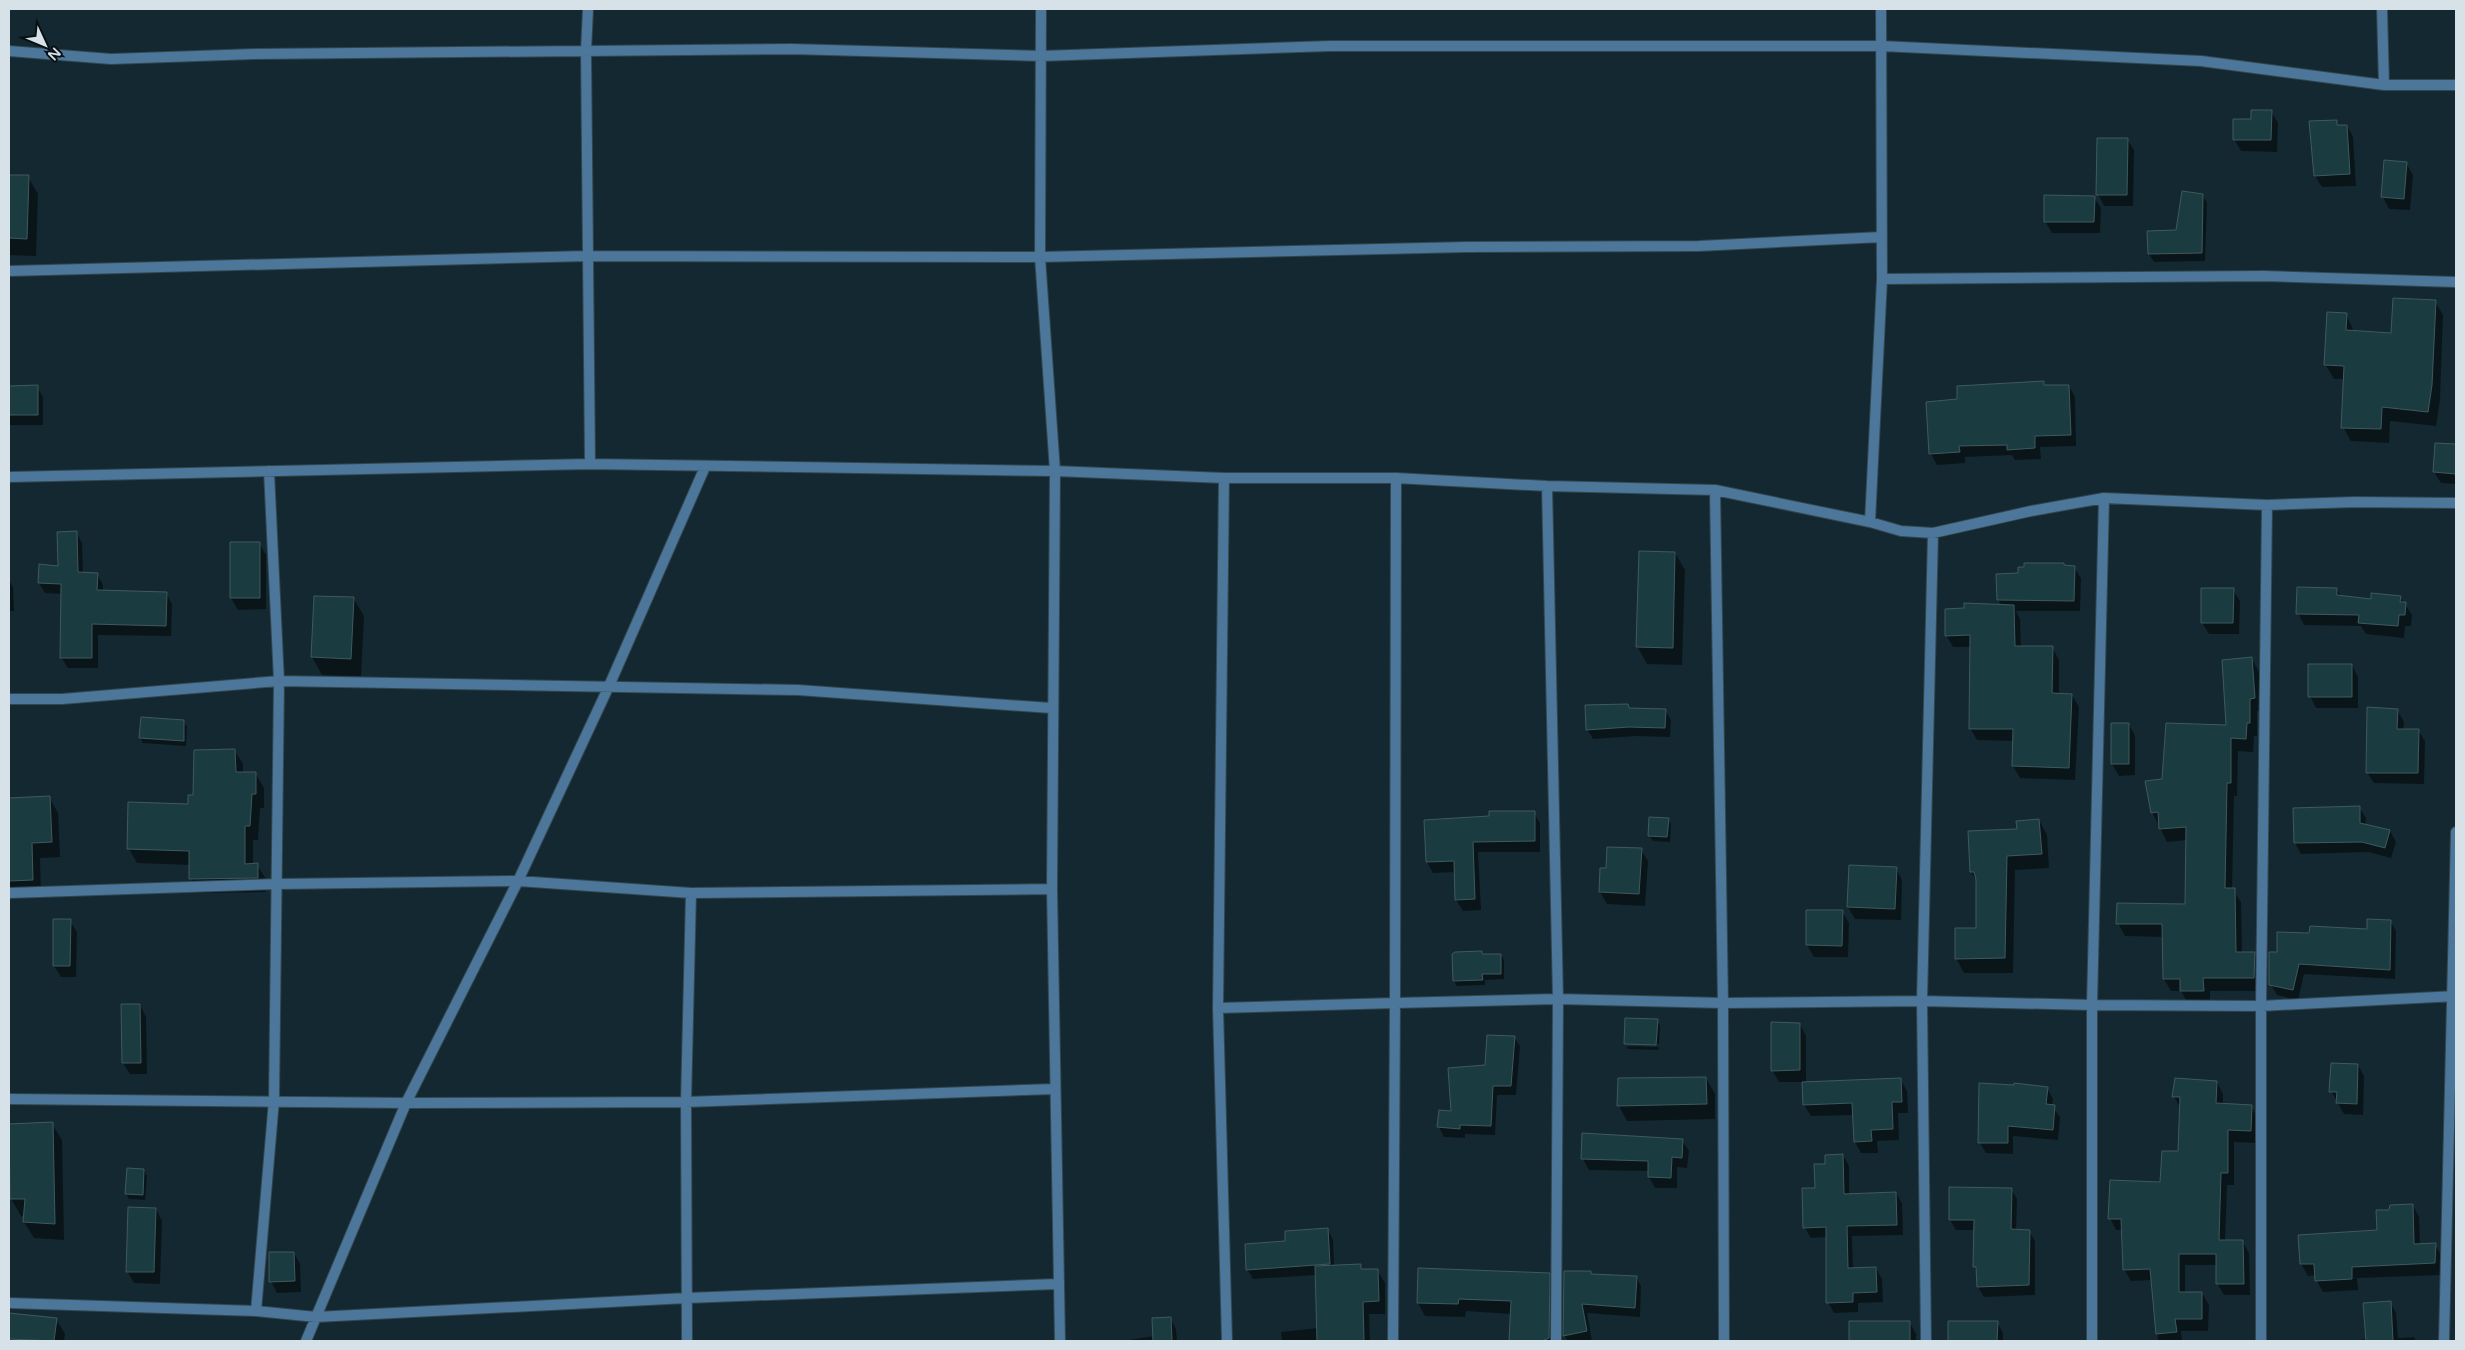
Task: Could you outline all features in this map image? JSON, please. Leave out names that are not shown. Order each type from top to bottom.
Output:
[{"type":"street","points":[[588,9],[586,51],[590,464]]},
{"type":"street","points":[[1041,9],[1040,257],[1055,470],[1051,708],[1052,889],[1057,1284],[1060,1341]]},
{"type":"street","points":[[1870,522],[1882,280],[1882,9]]},
{"type":"street","points":[[2382,9],[2384,85]]},
{"type":"street","points":[[9,51],[111,59],[254,54],[791,49],[1041,56],[1330,46],[1881,46],[2201,61],[2384,85],[2456,85]]},
{"type":"street","points":[[9,271],[587,256],[1040,257],[1467,247],[1699,246],[1882,237]]},
{"type":"street","points":[[1882,280],[2244,276],[2456,282]]},
{"type":"street","points":[[9,477],[590,464],[706,468],[1055,470],[1224,478],[1396,478],[1547,486],[1715,490],[1870,522],[1901,531],[1933,533],[2031,511],[2104,498],[2267,505],[2355,502],[2456,504]]},
{"type":"street","points":[[306,1341],[406,1103],[518,881],[609,686],[706,468]]},
{"type":"street","points":[[256,1311],[274,1100],[279,681],[269,471]]},
{"type":"street","points":[[1224,478],[1218,1008],[1227,1341]]},
{"type":"street","points":[[1393,1341],[1396,478]]},
{"type":"street","points":[[1547,486],[1558,999],[1556,1341]]},
{"type":"street","points":[[1715,490],[1723,1002],[1724,1341]]},
{"type":"street","points":[[2092,1341],[2092,1005],[2104,498]]},
{"type":"street","points":[[2261,1341],[2261,1006],[2267,505]]},
{"type":"street","points":[[1926,1341],[1922,1001],[1933,533]]},
{"type":"street","points":[[9,699],[62,700],[279,681],[798,690],[1051,708]]},
{"type":"street","points":[[2444,1341],[2454,996],[2456,832]]},
{"type":"street","points":[[9,893],[277,884],[518,881],[691,893],[1052,889]]},
{"type":"street","points":[[687,1341],[686,1102],[691,893]]},
{"type":"street","points":[[1218,1008],[1558,999],[1723,1002],[1922,1001],[2261,1006],[2454,996]]},
{"type":"street","points":[[9,1099],[274,1100],[406,1103],[686,1102],[1054,1089]]},
{"type":"street","points":[[9,1303],[256,1311],[316,1317],[686,1298],[1057,1284]]},
{"type":"building","points":[[2251,110],[2272,110],[2271,140],[2233,140],[2233,119],[2251,119]]},
{"type":"building","points":[[2337,120],[2337,125],[2347,125],[2350,174],[2314,176],[2309,121]]},
{"type":"building","points":[[2097,138],[2128,138],[2127,195],[2096,195]]},
{"type":"building","points":[[2384,160],[2407,162],[2404,199],[2381,197]]},
{"type":"building","points":[[9,175],[29,175],[27,239],[9,238]]},
{"type":"building","points":[[2182,191],[2203,194],[2202,253],[2148,254],[2147,231],[2176,230]]},
{"type":"building","points":[[2044,195],[2095,196],[2094,222],[2044,222]]},
{"type":"building","points":[[2393,298],[2436,300],[2432,385],[2428,412],[2382,407],[2381,429],[2341,428],[2344,366],[2324,365],[2327,312],[2347,313],[2346,330],[2391,333]]},
{"type":"building","points":[[2044,381],[2044,385],[2069,385],[2071,435],[2035,436],[2035,448],[2007,450],[2007,445],[1959,446],[1960,452],[1929,454],[1926,402],[1957,399],[1957,386]]},
{"type":"building","points":[[38,385],[38,415],[9,415],[9,386]]},
{"type":"building","points":[[2435,443],[2456,444],[2456,474],[2433,472]]},
{"type":"building","points":[[77,531],[78,572],[98,573],[97,590],[167,592],[166,626],[92,624],[92,658],[60,658],[61,584],[38,583],[39,564],[58,566],[57,532]]},
{"type":"building","points":[[230,542],[260,542],[260,598],[230,598]]},
{"type":"building","points":[[1639,551],[1675,552],[1673,648],[1636,647]]},
{"type":"building","points":[[2024,563],[2064,563],[2064,565],[2075,566],[2074,601],[1997,600],[1996,574],[2018,573],[2018,567],[2024,567]]},
{"type":"building","points":[[2297,587],[2337,588],[2337,595],[2371,599],[2371,593],[2401,596],[2400,602],[2406,602],[2405,615],[2399,615],[2398,626],[2358,623],[2359,615],[2296,614]]},
{"type":"building","points":[[2201,588],[2234,588],[2233,623],[2201,623]]},
{"type":"building","points":[[314,596],[354,597],[351,659],[311,657]]},
{"type":"building","points":[[1964,603],[2014,605],[2015,646],[2053,646],[2052,693],[2072,694],[2069,768],[2012,766],[2013,729],[1969,729],[1970,635],[1945,636],[1945,609],[1964,608]]},
{"type":"building","points":[[2252,657],[2255,698],[2250,699],[2250,723],[2247,723],[2246,739],[2231,738],[2231,783],[2227,783],[2225,888],[2235,888],[2236,952],[2255,952],[2254,978],[2203,978],[2204,991],[2180,991],[2180,979],[2163,979],[2162,924],[2116,924],[2117,903],[2185,904],[2186,827],[2159,829],[2158,812],[2151,813],[2145,781],[2162,779],[2166,723],[2226,725],[2222,660]]},
{"type":"building","points":[[2308,664],[2352,664],[2352,697],[2308,697]]},
{"type":"building","points":[[1628,704],[1629,708],[1666,709],[1665,728],[1629,727],[1586,730],[1585,705]]},
{"type":"building","points":[[2367,707],[2398,709],[2397,729],[2419,729],[2418,773],[2366,773]]},
{"type":"building","points":[[141,717],[184,720],[184,741],[139,738]]},
{"type":"building","points":[[2111,723],[2129,723],[2129,764],[2111,764]]},
{"type":"building","points":[[235,749],[236,772],[256,772],[256,794],[252,794],[250,826],[245,826],[245,864],[258,863],[258,878],[189,879],[189,851],[127,849],[128,802],[188,804],[188,795],[193,795],[194,750]]},
{"type":"building","points":[[50,796],[52,842],[32,843],[33,880],[9,881],[9,798]]},
{"type":"building","points":[[2360,806],[2360,823],[2390,830],[2385,848],[2362,842],[2294,843],[2293,808]]},
{"type":"building","points":[[1489,811],[1535,811],[1535,841],[1473,842],[1475,899],[1455,900],[1454,861],[1426,862],[1424,820],[1489,816]]},
{"type":"building","points":[[1649,817],[1669,818],[1667,837],[1648,836]]},
{"type":"building","points":[[2039,819],[2042,854],[2007,856],[2005,958],[1955,959],[1955,928],[1976,928],[1976,880],[1974,872],[1970,872],[1968,831],[2017,829],[2016,821]]},
{"type":"building","points":[[1607,847],[1642,848],[1639,894],[1599,892],[1600,868],[1606,868]]},
{"type":"building","points":[[1849,865],[1897,867],[1895,909],[1847,907]]},
{"type":"building","points":[[1806,910],[1843,910],[1842,946],[1806,945]]},
{"type":"building","points":[[53,919],[71,919],[70,966],[53,966]]},
{"type":"building","points":[[2367,919],[2391,920],[2390,970],[2299,964],[2293,990],[2269,985],[2269,952],[2277,952],[2277,932],[2309,933],[2310,926],[2367,929]]},
{"type":"building","points":[[1482,951],[1482,954],[1501,954],[1501,974],[1482,974],[1483,980],[1453,981],[1452,954],[1455,952]]},
{"type":"building","points":[[121,1004],[140,1004],[141,1063],[122,1063]]},
{"type":"building","points":[[1625,1018],[1658,1019],[1656,1045],[1624,1044]]},
{"type":"building","points":[[1771,1022],[1800,1023],[1800,1070],[1771,1071]]},
{"type":"building","points":[[1487,1035],[1515,1036],[1511,1086],[1493,1086],[1491,1126],[1460,1125],[1460,1129],[1437,1127],[1439,1110],[1451,1111],[1448,1068],[1485,1065]]},
{"type":"building","points":[[2331,1063],[2358,1064],[2357,1104],[2336,1103],[2337,1092],[2329,1092]]},
{"type":"building","points":[[1706,1077],[1707,1104],[1617,1106],[1618,1078]]},
{"type":"building","points":[[1901,1078],[1902,1102],[1892,1102],[1893,1129],[1871,1130],[1872,1141],[1854,1142],[1852,1103],[1803,1105],[1802,1082]]},
{"type":"building","points":[[2175,1078],[2217,1081],[2216,1103],[2252,1105],[2251,1131],[2228,1130],[2228,1173],[2221,1173],[2219,1240],[2243,1240],[2244,1284],[2216,1284],[2216,1254],[2179,1254],[2179,1292],[2202,1292],[2202,1319],[2175,1319],[2177,1332],[2156,1334],[2150,1269],[2123,1270],[2121,1219],[2108,1219],[2110,1180],[2160,1182],[2162,1151],[2178,1151],[2180,1097],[2172,1097]]},
{"type":"building","points":[[1979,1083],[2014,1085],[2014,1083],[2048,1087],[2046,1104],[2055,1105],[2053,1130],[2008,1126],[2008,1143],[1978,1143]]},
{"type":"building","points":[[53,1122],[55,1224],[23,1222],[25,1199],[10,1199],[9,1124]]},
{"type":"building","points":[[1582,1133],[1683,1139],[1682,1158],[1672,1157],[1671,1178],[1648,1177],[1648,1161],[1581,1159]]},
{"type":"building","points":[[1843,1154],[1844,1194],[1896,1192],[1897,1225],[1847,1226],[1848,1268],[1876,1267],[1877,1292],[1853,1293],[1853,1302],[1826,1303],[1826,1227],[1803,1228],[1802,1188],[1815,1188],[1814,1164],[1825,1164],[1825,1155]]},
{"type":"building","points":[[127,1168],[144,1169],[143,1195],[125,1194]]},
{"type":"building","points":[[1949,1187],[2012,1188],[2011,1229],[2030,1230],[2029,1285],[1977,1287],[1976,1267],[1973,1267],[1974,1220],[1949,1220]]},
{"type":"building","points":[[2413,1204],[2414,1244],[2436,1243],[2435,1263],[2352,1267],[2352,1279],[2315,1281],[2314,1264],[2300,1264],[2298,1235],[2377,1230],[2376,1210],[2389,1210],[2390,1205]]},
{"type":"building","points":[[128,1207],[156,1208],[154,1272],[126,1272]]},
{"type":"building","points":[[1328,1228],[1330,1264],[1246,1270],[1245,1244],[1285,1241],[1285,1231]]},
{"type":"building","points":[[269,1252],[294,1252],[295,1281],[269,1282]]},
{"type":"building","points":[[1361,1264],[1361,1269],[1378,1269],[1379,1301],[1363,1302],[1364,1341],[1317,1341],[1315,1266]]},
{"type":"building","points":[[1418,1268],[1550,1273],[1549,1338],[1542,1341],[1509,1341],[1511,1301],[1459,1299],[1458,1304],[1417,1303]]},
{"type":"building","points":[[1564,1271],[1591,1271],[1591,1274],[1637,1276],[1635,1308],[1582,1304],[1587,1331],[1563,1336]]},
{"type":"building","points":[[2391,1301],[2393,1341],[2366,1341],[2363,1303]]},
{"type":"building","points":[[9,1313],[57,1318],[54,1341],[9,1339]]},
{"type":"building","points":[[1171,1317],[1172,1341],[1153,1341],[1152,1318]]},
{"type":"building","points":[[1849,1321],[1910,1321],[1910,1341],[1849,1341]]},
{"type":"building","points":[[1948,1321],[1998,1321],[1997,1341],[1948,1341]]}]
